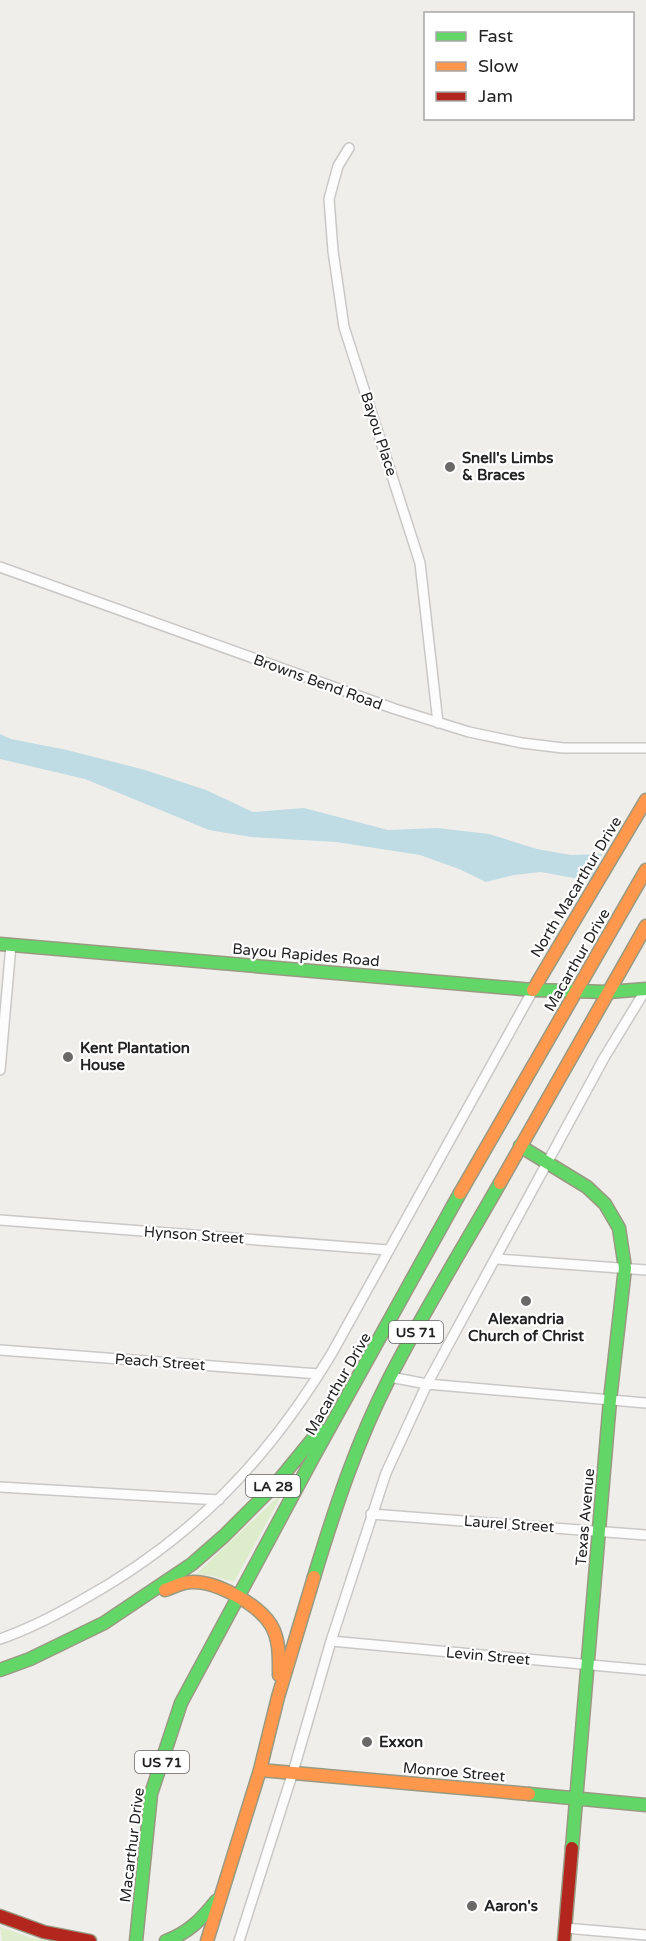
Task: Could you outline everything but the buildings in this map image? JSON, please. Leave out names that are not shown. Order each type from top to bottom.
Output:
[{"type":"main road","name":"North Macarthur Drive","points":[[533,990],[646,800]]},
{"type":"main road","name":"Macarthur Drive","points":[[207,1941],[260,1770],[278,1697],[334,1512],[360,1442],[577,991],[646,870]]},
{"type":"main road","name":"Macarthur Drive","points":[[136,1941],[151,1794],[181,1703],[379,1342],[507,1139],[609,992],[646,926]]},
{"type":"main road","name":"Bayou Rapides Road","points":[[6,945],[533,990],[609,992],[646,989]]},
{"type":"main road","name":"Texas Avenue","points":[[507,1139],[587,1187],[605,1204],[619,1228],[625,1268],[610,1400],[565,1935]]},
{"type":"main road","name":"LA 28","points":[[0,1670],[41,1654],[104,1623],[192,1564],[275,1485],[320,1430],[379,1342]]},
{"type":"main road","points":[[137,1602],[180,1583],[196,1582],[211,1585],[254,1607],[271,1626],[276,1638],[279,1653],[278,1697]]},
{"type":"main road","name":"Monroe Street","points":[[260,1770],[646,1805]]},
{"type":"main road","points":[[166,1941],[182,1935],[204,1917],[223,1892]]},
{"type":"main road","points":[[0,1916],[38,1930],[71,1939],[90,1941]]},
{"type":"street","name":"Bayou Place","points":[[349,148],[338,166],[329,199],[333,251],[344,327],[420,563],[438,723]]},
{"type":"street","name":"Browns Bend Road","points":[[0,567],[395,710],[469,732],[522,743],[563,748],[646,748]]},
{"type":"street","points":[[0,1070],[6,945]]},
{"type":"street","points":[[239,1941],[293,1772],[331,1641],[386,1473],[427,1384],[604,1058],[646,989]]},
{"type":"street","name":"Macarthur Drive","points":[[0,1639],[39,1623],[107,1585],[175,1538],[219,1500],[261,1455],[319,1374],[533,990]]},
{"type":"street","name":"Hynson Street","points":[[0,1220],[388,1250]]},
{"type":"street","points":[[496,1259],[646,1270]]},
{"type":"street","name":"Peach Street","points":[[0,1350],[319,1374]]},
{"type":"street","points":[[390,1377],[427,1384],[646,1403]]},
{"type":"street","points":[[0,1487],[219,1500]]},
{"type":"street","name":"Laurel Street","points":[[372,1514],[646,1535]]},
{"type":"street","name":"Levin Street","points":[[331,1641],[646,1670]]},
{"type":"street","points":[[565,1935],[646,1935]]},
{"type":"green space","points":[[284,1491],[234,1582],[196,1574]]},
{"type":"green space","points":[[0,1927],[29,1937],[49,1941],[2,1941]]},
{"type":"water","points":[[0,734],[11,739],[67,750],[145,770],[206,790],[253,812],[304,808],[388,830],[437,828],[489,834],[537,849],[571,855],[602,854],[590,881],[541,872],[514,875],[486,882],[459,869],[420,855],[336,842],[251,837],[209,830],[85,779],[0,759]]},
{"type":"traffic: fast","points":[[0,944],[533,990],[609,992],[646,989]]},
{"type":"traffic: fast","points":[[520,1146],[587,1187],[605,1204],[619,1228],[625,1268],[610,1400],[572,1848]]},
{"type":"traffic: fast","points":[[314,1577],[348,1475],[378,1401],[416,1328],[500,1183]]},
{"type":"traffic: fast","points":[[136,1941],[151,1794],[181,1703],[314,1456],[460,1193]]},
{"type":"traffic: fast","points":[[0,1670],[30,1659],[104,1623],[192,1564],[275,1485],[320,1430]]},
{"type":"traffic: fast","points":[[529,1794],[646,1805]]},
{"type":"traffic: fast","points":[[166,1941],[194,1925],[216,1901]]},
{"type":"traffic: slow","points":[[533,990],[646,800]]},
{"type":"traffic: slow","points":[[460,1193],[646,870]]},
{"type":"traffic: slow","points":[[500,1183],[646,926]]},
{"type":"traffic: slow","points":[[207,1941],[260,1770],[278,1697],[314,1577]]},
{"type":"traffic: slow","points":[[165,1590],[192,1582],[213,1585],[236,1595],[257,1609],[271,1625],[276,1637],[279,1675]]},
{"type":"traffic: slow","points":[[260,1770],[529,1794]]},
{"type":"traffic: jam","points":[[564,1941],[572,1848]]},
{"type":"traffic: jam","points":[[0,1916],[44,1932],[90,1941]]},
{"type":"place","name":"Snell's Limbs & Braces","points":[[450,467]]},
{"type":"place","name":"Kent Plantation House","points":[[68,1057]]},
{"type":"place","name":"Alexandria Church of Christ","points":[[526,1301]]},
{"type":"place","name":"Exxon","points":[[367,1742]]},
{"type":"place","name":"Aaron's","points":[[472,1906]]}]
